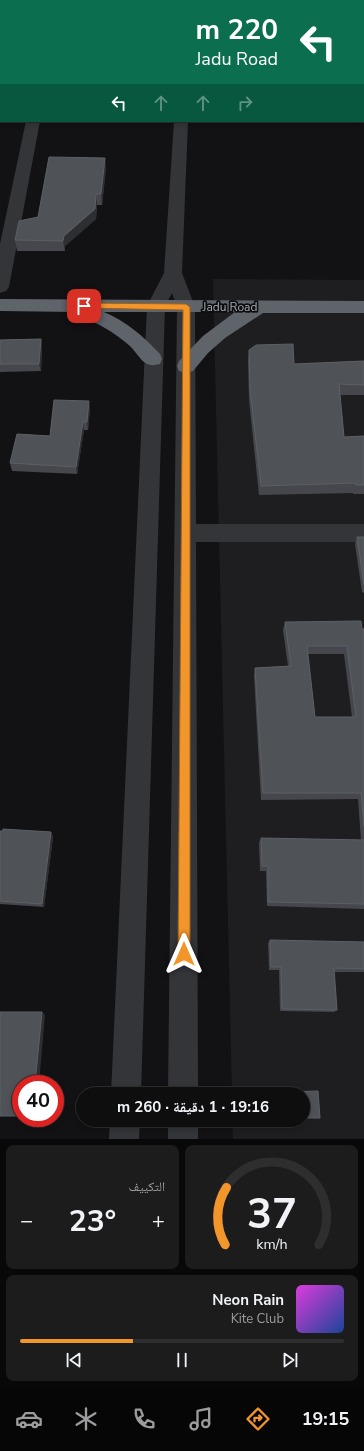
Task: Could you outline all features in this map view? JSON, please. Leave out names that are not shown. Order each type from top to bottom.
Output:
[{"type":"highway","name":"Jadu Road","points":[[0,305],[364,307]]},
{"type":"highway","points":[[70,305],[109,321],[126,332],[141,344],[153,359]]},
{"type":"highway","points":[[186,366],[195,354],[218,332],[230,323],[258,307]]},
{"type":"street","points":[[0,287],[33,122]]},
{"type":"street","points":[[181,122],[173,273],[186,307],[183,1087]]},
{"type":"street","points":[[126,1087],[156,306],[173,273]]},
{"type":"street","points":[[185,533],[364,533]]},
{"type":"street","points":[[124,1139],[125,1127]]},
{"type":"street","points":[[183,1127],[183,1139]]},
{"type":"shaded area","points":[[213,279],[364,280],[364,1139],[233,1139],[232,1127],[310,1127],[310,1087],[232,1087]]},
{"type":"building","points":[[49,157],[105,158],[101,194],[96,194],[95,209],[64,236],[63,241],[15,240],[19,221],[38,217]]},
{"type":"building","points":[[41,339],[39,364],[0,364],[0,340]]},
{"type":"building","points":[[293,344],[294,364],[364,361],[364,385],[339,384],[344,437],[364,436],[364,485],[356,485],[355,483],[261,486],[250,389],[249,350],[256,345]]},
{"type":"building","points":[[54,400],[89,401],[87,422],[83,422],[76,467],[10,463],[17,434],[50,436]]},
{"type":"building","points":[[357,537],[364,537],[364,585]]},
{"type":"building","points":[[361,621],[362,629],[364,629],[364,826],[361,793],[263,793],[255,668],[291,666],[285,622]],"holes":[[[307,646],[347,646],[356,717],[315,717]]]},
{"type":"building","points":[[3,829],[51,832],[42,904],[0,901],[0,831],[3,831]]},
{"type":"building","points":[[261,838],[364,840],[364,904],[268,902],[268,866],[262,866]]},
{"type":"building","points":[[270,940],[364,942],[364,969],[334,968],[337,1010],[282,1009],[281,967],[271,967]]},
{"type":"building","points":[[0,1012],[42,1012],[36,1075],[12,1075],[12,1116],[0,1116]]},
{"type":"building","points":[[310,1091],[318,1091],[320,1118],[310,1118]]},
{"type":"route","points":[[84,306],[186,307],[184,954]]}]
